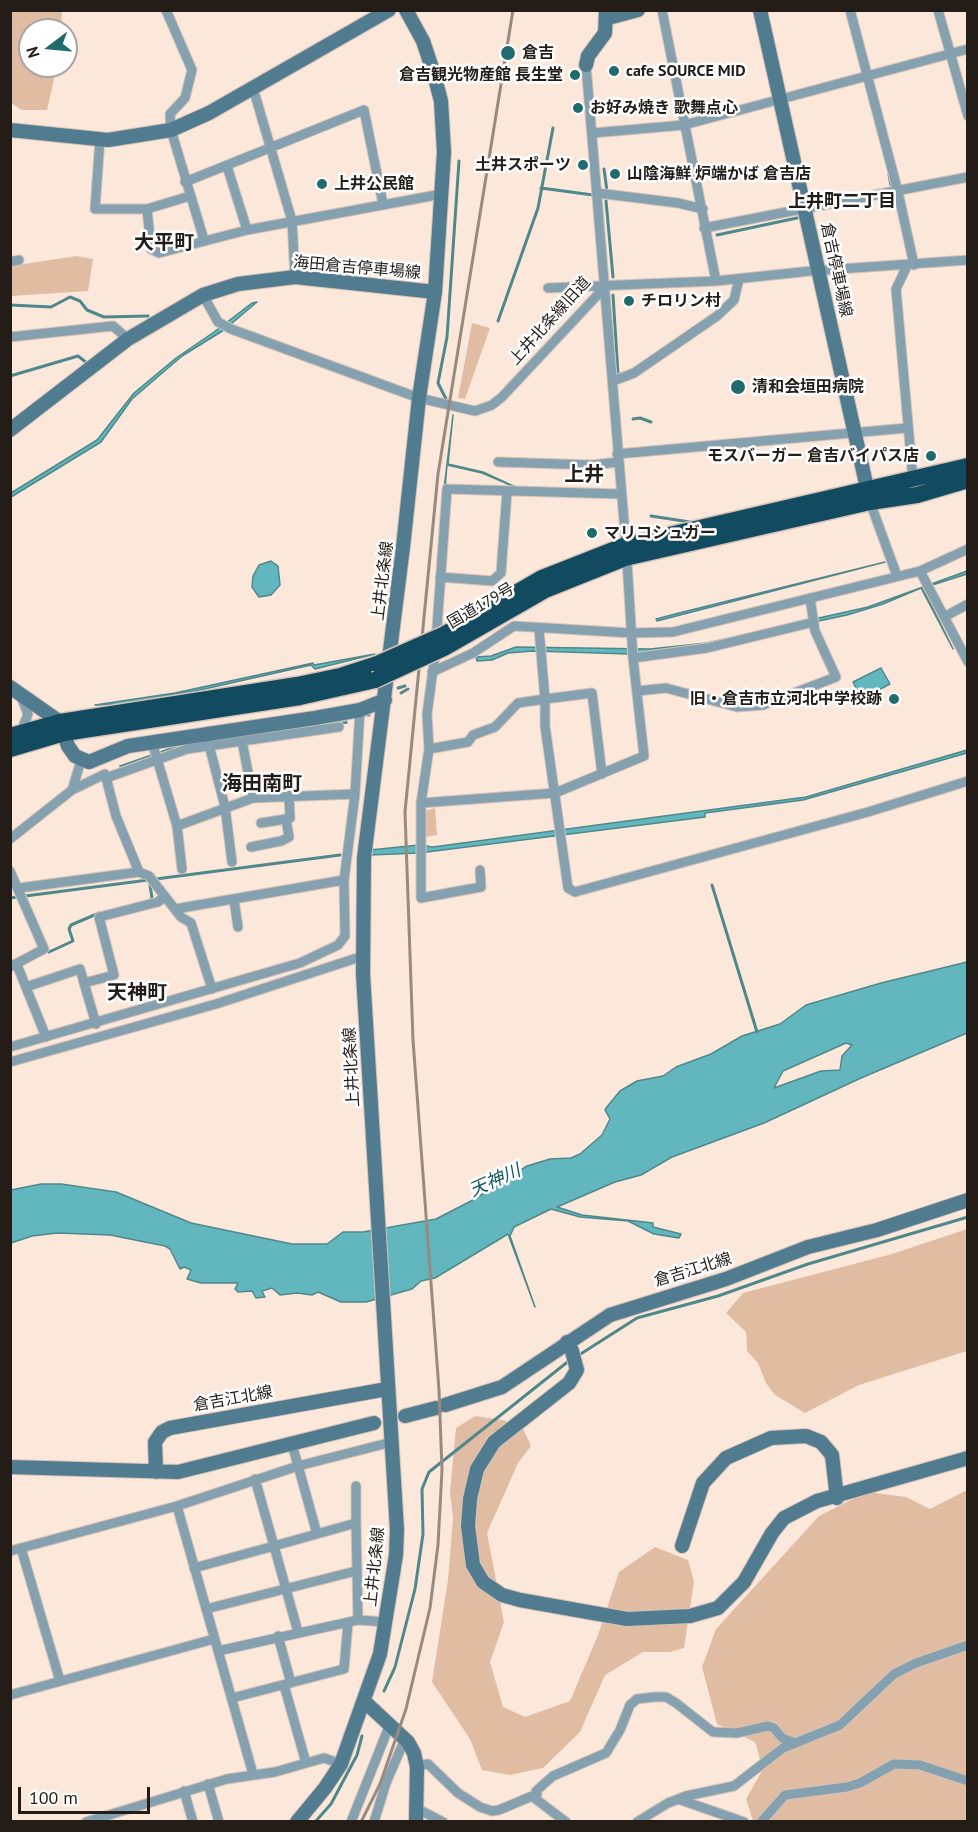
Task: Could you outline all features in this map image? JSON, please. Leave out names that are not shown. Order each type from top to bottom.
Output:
[{"type":"highway","name":"国道179号","points":[[16,734],[340,676],[376,672],[444,641],[542,578],[625,551],[869,496],[914,480],[968,466]]},
{"type":"highway","name":"国道179号","points":[[869,496],[917,495],[968,480]]},
{"type":"highway","name":"国道179号","points":[[10,749],[62,727]]},
{"type":"main road","points":[[10,130],[100,139],[142,136],[171,130],[253,88],[389,10]]},
{"type":"main road","name":"海田倉吉停車場線","points":[[10,430],[128,339],[203,295],[238,284],[295,277],[435,292],[444,152],[438,88],[423,41],[406,10]]},
{"type":"main road","points":[[586,65],[588,56],[605,33],[607,14],[638,10]]},
{"type":"main road","name":"倉吉停車場線","points":[[760,10],[869,496]]},
{"type":"main road","name":"上井北条線","points":[[297,1821],[325,1788],[341,1764],[380,1654],[397,1530],[363,974],[364,858],[385,700],[419,398],[435,292]]},
{"type":"main road","points":[[15,690],[62,727],[68,746],[81,760],[96,761],[128,746],[152,742],[208,740],[360,710],[385,700]]},
{"type":"main road","name":"倉吉江北線","points":[[405,1416],[502,1387],[609,1315],[635,1305],[726,1279],[808,1247],[877,1230],[968,1200]]},
{"type":"main road","points":[[567,1342],[573,1351],[578,1370],[569,1383],[494,1442],[477,1469],[470,1499],[470,1551],[483,1582],[502,1594],[627,1619],[690,1616],[718,1608],[744,1582],[772,1533],[784,1518],[817,1501],[837,1498],[968,1458]]},
{"type":"main road","name":"倉吉江北線","points":[[156,1472],[155,1442],[170,1428],[387,1384]]},
{"type":"main road","points":[[10,1467],[178,1472],[374,1423]]},
{"type":"main road","points":[[682,1546],[703,1483],[726,1458],[771,1438],[806,1436],[821,1442],[832,1455],[837,1498]]},
{"type":"main road","points":[[363,1701],[405,1739],[414,1753],[416,1815]]},
{"type":"street","points":[[166,10],[192,70],[185,98],[170,114],[171,130],[204,240]]},
{"type":"street","points":[[662,10],[716,281]]},
{"type":"street","points":[[850,10],[898,192],[910,265],[896,289],[907,428],[914,480]]},
{"type":"street","points":[[938,10],[968,116]]},
{"type":"street","points":[[592,133],[684,125],[866,75],[968,50]]},
{"type":"street","name":"上井北条線旧道","points":[[203,295],[219,322],[231,329],[419,398],[475,411],[492,405],[542,355],[605,286],[586,65]]},
{"type":"street","points":[[253,88],[292,221],[295,277]]},
{"type":"street","points":[[185,182],[364,110],[383,204]]},
{"type":"street","points":[[100,139],[95,209],[147,209],[190,196]]},
{"type":"street","points":[[227,166],[247,230]]},
{"type":"street","points":[[704,228],[968,177]]},
{"type":"street","points":[[597,193],[678,202],[703,209]]},
{"type":"street","points":[[147,209],[152,249],[159,253],[247,230],[442,194]]},
{"type":"street","points":[[548,288],[716,281],[818,270],[968,260]]},
{"type":"street","points":[[613,381],[634,373],[717,316],[734,300],[739,279]]},
{"type":"street","points":[[421,802],[555,793],[644,756],[633,658],[605,286]]},
{"type":"street","points":[[10,337],[113,326],[128,339]]},
{"type":"street","points":[[498,462],[593,465],[617,458],[907,428]]},
{"type":"street","points":[[480,870],[481,887],[421,898],[421,802],[429,749],[427,714],[447,489],[620,494]]},
{"type":"street","points":[[440,577],[492,581],[501,573],[507,492]]},
{"type":"street","points":[[869,496],[897,576]]},
{"type":"street","points":[[432,672],[473,653],[514,626],[631,633],[673,632],[920,571],[968,549]]},
{"type":"street","points":[[920,571],[968,662]]},
{"type":"street","points":[[637,691],[666,688],[737,707],[763,705],[836,677],[814,622],[810,598]]},
{"type":"street","points":[[944,617],[968,604]]},
{"type":"street","points":[[633,658],[706,648],[814,622]]},
{"type":"street","points":[[539,629],[545,726],[568,888],[575,892],[868,812],[968,781]]},
{"type":"street","points":[[15,690],[28,714],[16,734]]},
{"type":"street","points":[[429,749],[468,742],[473,735],[495,727],[518,703],[592,693],[602,774]]},
{"type":"street","points":[[10,1047],[300,963],[338,945],[345,936],[344,880],[355,794],[360,710]]},
{"type":"street","points":[[106,778],[208,740],[242,741],[339,727]]},
{"type":"street","points":[[208,740],[225,807],[232,862]]},
{"type":"street","points":[[242,741],[253,798]]},
{"type":"street","points":[[152,742],[177,826],[182,869]]},
{"type":"street","points":[[72,790],[81,760]]},
{"type":"street","points":[[10,839],[72,790],[105,774],[116,816],[139,872]]},
{"type":"street","points":[[177,826],[253,798],[355,794]]},
{"type":"street","points":[[261,823],[290,818],[289,795]]},
{"type":"street","points":[[252,847],[289,837],[286,819]]},
{"type":"street","points":[[10,871],[44,949],[14,966],[26,987],[46,1037]]},
{"type":"street","points":[[19,888],[139,872],[149,876],[164,897],[191,923],[212,989]]},
{"type":"street","points":[[175,909],[344,880]]},
{"type":"street","points":[[84,982],[114,975],[99,917],[158,902],[164,897]]},
{"type":"street","points":[[234,900],[238,927]]},
{"type":"street","points":[[10,1062],[216,1004],[363,956]]},
{"type":"street","points":[[26,987],[80,969],[96,1023]]},
{"type":"street","points":[[10,1551],[177,1506],[298,1466],[392,1442]]},
{"type":"street","points":[[292,1444],[317,1534]]},
{"type":"street","points":[[255,1479],[298,1632]]},
{"type":"street","points":[[356,1486],[358,1620]]},
{"type":"street","points":[[177,1506],[253,1774]]},
{"type":"street","points":[[194,1568],[356,1523]]},
{"type":"street","points":[[21,1548],[60,1681]]},
{"type":"street","points":[[206,1610],[356,1571]]},
{"type":"street","points":[[218,1651],[358,1620],[386,1622]]},
{"type":"street","points":[[232,1698],[344,1669],[348,1623]]},
{"type":"street","points":[[278,1636],[306,1763]]},
{"type":"street","points":[[10,1695],[214,1639]]},
{"type":"street","points":[[637,1821],[678,1799],[697,1792],[734,1785],[767,1759],[795,1743],[840,1725],[894,1674],[916,1662],[968,1645]]},
{"type":"street","points":[[416,1766],[428,1764],[458,1793],[480,1807],[492,1811],[532,1797],[553,1776],[606,1753],[620,1730],[627,1710],[637,1699],[666,1697],[713,1732],[737,1733],[768,1726],[774,1728],[782,1738],[795,1743]]},
{"type":"street","points":[[351,1821],[390,1724]]},
{"type":"street","points":[[374,1821],[386,1783],[405,1739]]},
{"type":"street","points":[[86,1821],[208,1784],[324,1758],[341,1764]]},
{"type":"street","points":[[761,1821],[786,1795],[847,1787],[860,1783],[894,1764],[920,1765],[968,1781]]},
{"type":"street","points":[[208,1784],[219,1821]]},
{"type":"street","points":[[184,1791],[193,1821]]},
{"type":"street","points":[[532,1797],[566,1821]]},
{"type":"street","points":[[678,1799],[744,1821]]},
{"type":"street","points":[[416,1815],[443,1821]]},
{"type":"shaded area","points":[[10,11],[62,11],[62,18],[18,18],[18,78],[54,78],[47,110],[22,110],[11,103]]},
{"type":"shaded area","points":[[77,256],[93,259],[88,291],[11,296],[10,266]]},
{"type":"shaded area","points":[[472,323],[490,328],[465,399],[458,398]]},
{"type":"shaded area","points":[[435,808],[437,835],[425,837],[424,811]]},
{"type":"shaded area","points":[[967,1229],[967,1351],[859,1385],[805,1413],[775,1395],[766,1383],[758,1363],[747,1351],[746,1332],[726,1313],[743,1293],[892,1254]]},
{"type":"shaded area","points":[[475,1416],[503,1420],[523,1429],[531,1446],[518,1463],[487,1533],[504,1622],[490,1662],[503,1707],[525,1717],[570,1701],[598,1635],[619,1572],[655,1547],[688,1560],[694,1581],[684,1648],[670,1652],[643,1652],[605,1675],[580,1732],[543,1768],[510,1775],[482,1770],[470,1739],[432,1682],[448,1580],[453,1518],[450,1492],[456,1428]]},
{"type":"shaded area","points":[[967,1490],[967,1821],[753,1821],[746,1799],[763,1769],[755,1742],[717,1724],[702,1667],[716,1629],[819,1516],[867,1492],[906,1497],[930,1509]]},
{"type":"water","points":[[257,302],[224,330],[182,356],[132,399],[101,442],[11,497],[11,493],[97,440],[134,393],[176,358],[252,303]]},
{"type":"water","points":[[453,415],[448,464],[483,472],[522,490],[482,473],[447,465],[435,606],[442,505]]},
{"type":"water","points":[[271,561],[278,566],[280,585],[271,595],[259,597],[252,587],[253,576],[259,565]]},
{"type":"water","points":[[885,562],[657,621],[656,619],[679,613]]},
{"type":"water","points":[[967,571],[967,574],[923,588],[953,649],[921,588],[883,604],[847,615],[706,645],[629,654],[533,651],[508,653],[492,660],[477,661],[476,657],[491,656],[516,647],[650,649],[707,643],[868,607]]},
{"type":"water","points":[[375,654],[315,669],[311,665],[200,690],[120,704],[95,705],[175,693],[313,663],[314,665]]},
{"type":"water","points":[[881,668],[890,684],[861,699],[853,682]]},
{"type":"water","points":[[345,718],[347,723],[256,736],[121,769],[120,766],[186,743]]},
{"type":"water","points":[[967,750],[967,753],[803,800],[705,813],[705,817],[419,853],[370,855],[370,850],[419,845],[433,847],[806,797]]},
{"type":"water","points":[[967,962],[967,1033],[861,1078],[764,1123],[672,1157],[641,1175],[615,1182],[557,1207],[582,1215],[653,1223],[653,1227],[681,1234],[679,1238],[654,1234],[628,1221],[580,1217],[551,1209],[514,1227],[510,1236],[535,1307],[508,1234],[435,1278],[421,1281],[412,1289],[366,1302],[341,1302],[318,1292],[312,1295],[297,1293],[280,1295],[272,1288],[262,1291],[265,1297],[256,1298],[252,1291],[238,1292],[235,1289],[238,1283],[201,1283],[187,1279],[191,1270],[184,1267],[180,1269],[170,1249],[165,1246],[110,1235],[57,1233],[32,1236],[11,1243],[11,1190],[41,1184],[61,1184],[116,1192],[191,1223],[292,1244],[327,1244],[343,1232],[363,1232],[436,1219],[471,1201],[527,1166],[550,1159],[571,1158],[580,1154],[602,1135],[610,1119],[606,1108],[620,1091],[637,1081],[663,1076],[676,1067],[711,1054],[742,1036],[780,1024],[806,1005],[881,983]],"holes":[[[846,1043],[852,1045],[842,1056],[840,1070],[821,1071],[774,1088],[783,1071]]]},
{"type":"waterway","points":[[498,321],[538,208],[553,128]]},
{"type":"waterway","points":[[446,399],[438,383],[447,337],[459,161]]},
{"type":"waterway","points":[[604,169],[607,191]]},
{"type":"waterway","points":[[889,175],[891,185]]},
{"type":"waterway","points":[[541,188],[593,195]]},
{"type":"waterway","points":[[606,201],[613,277]]},
{"type":"waterway","points":[[717,235],[797,218]]},
{"type":"waterway","points":[[613,295],[618,374]]},
{"type":"waterway","points":[[10,305],[51,307],[70,297],[80,301],[87,310],[104,317],[148,316]]},
{"type":"waterway","points":[[10,376],[78,356],[87,363]]},
{"type":"waterway","points":[[633,419],[640,418],[651,422]]},
{"type":"waterway","points":[[651,516],[690,522]]},
{"type":"waterway","points":[[398,688],[405,686]]},
{"type":"waterway","points":[[401,693],[408,689]]},
{"type":"waterway","points":[[10,898],[340,855]]},
{"type":"waterway","points":[[149,901],[152,898],[150,885]]},
{"type":"waterway","points":[[712,885],[757,1032]]},
{"type":"waterway","points":[[49,952],[73,941],[69,929],[71,925],[99,913]]},
{"type":"waterway","points":[[579,1355],[637,1318],[718,1296],[808,1264],[968,1217]]},
{"type":"waterway","points":[[384,1691],[395,1667],[415,1589],[423,1534],[422,1489],[429,1472],[570,1360]]},
{"type":"waterway","points":[[315,1822],[331,1804],[357,1755],[362,1736]]},
{"type":"railway","points":[[361,1822],[380,1784],[406,1709],[430,1608],[438,1545],[442,1470],[439,1390],[413,1040],[405,812],[438,474],[513,10]]},
{"type":"place","name":"倉吉","points":[[508,53]]},
{"type":"place","name":"cafe SOURCE MID","points":[[614,71]]},
{"type":"place","name":"倉吉観光物産館 長生堂","points":[[575,75]]},
{"type":"place","name":"お好み焼き 歌舞点心","points":[[578,108]]},
{"type":"place","name":"土井スポーツ","points":[[583,165]]},
{"type":"place","name":"山陰海鮮 炉端かば 倉吉店","points":[[615,174]]},
{"type":"place","name":"上井公民館","points":[[322,184]]},
{"type":"place","name":"チロリン村","points":[[629,301]]},
{"type":"place","name":"清和会垣田病院","points":[[738,387]]},
{"type":"place","name":"モスバーガー 倉吉バイパス店","points":[[931,456]]},
{"type":"place","name":"マリコシュガー","points":[[592,533]]},
{"type":"place","name":"旧・倉吉市立河北中学校跡","points":[[894,699]]},
{"type":"district","name":"上井町二丁目","points":[[842,202]]},
{"type":"district","name":"大平町","points":[[164,243]]},
{"type":"district","name":"上井","points":[[584,475]]},
{"type":"district","name":"海田南町","points":[[262,784]]},
{"type":"district","name":"天神町","points":[[137,993]]},
{"type":"water label","name":"天神川","points":[[495,1181]]}]
